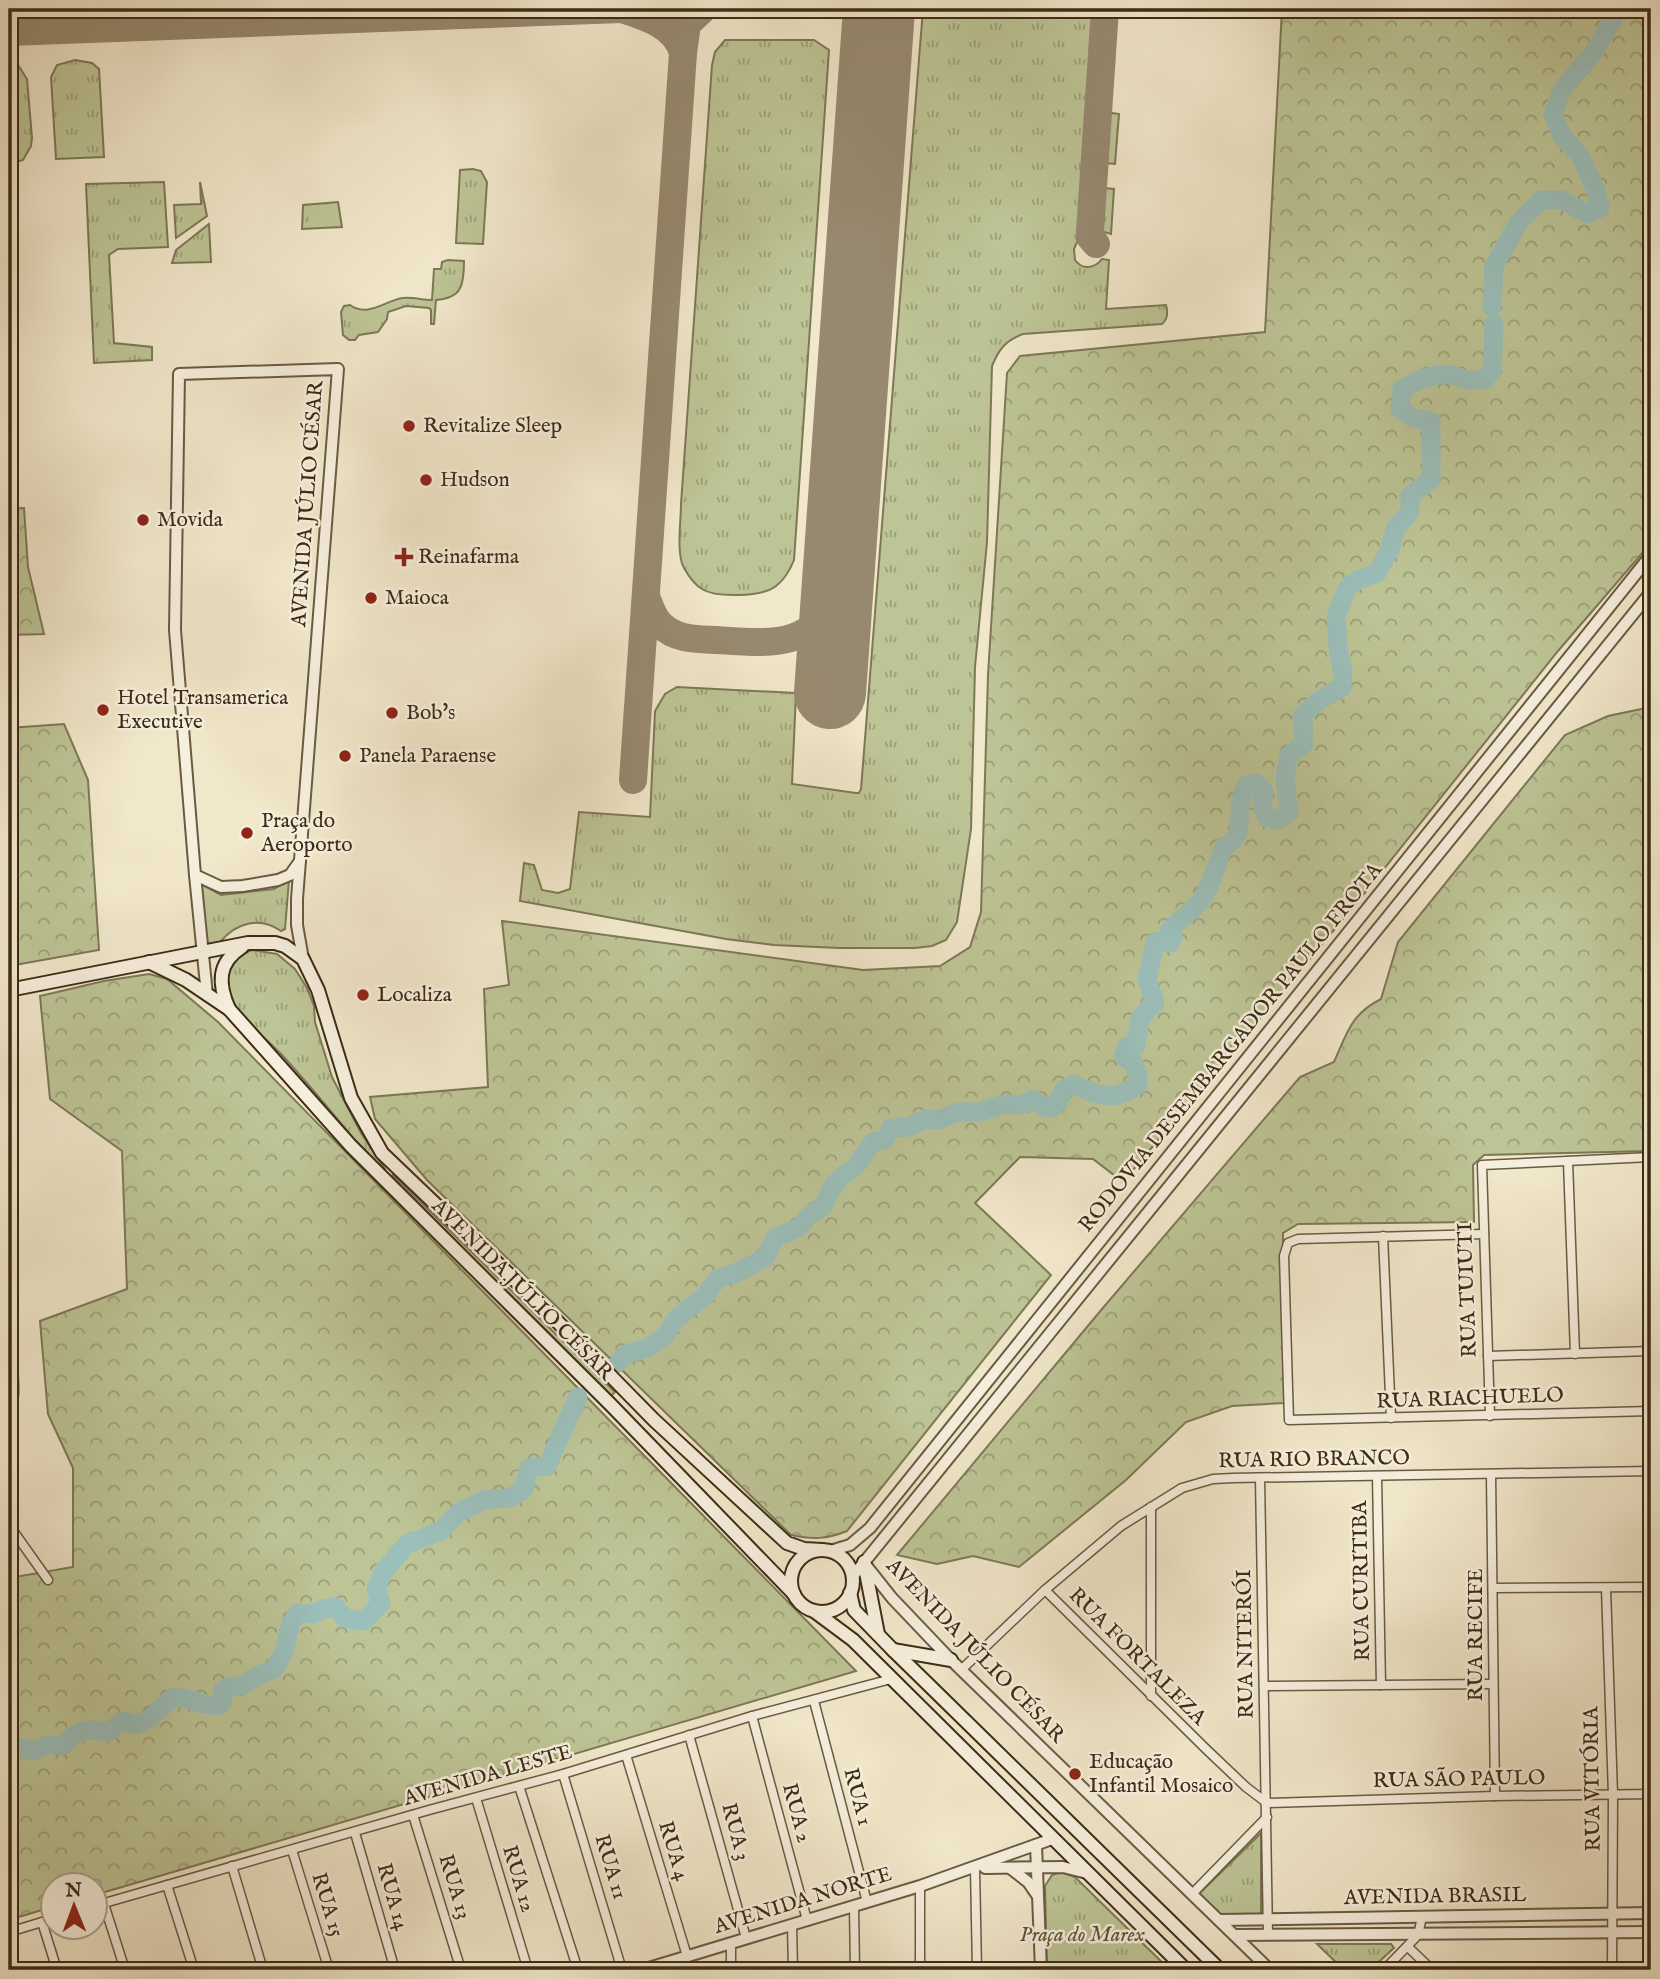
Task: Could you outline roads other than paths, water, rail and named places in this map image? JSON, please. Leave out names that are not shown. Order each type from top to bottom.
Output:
[{"type":"main road","points":[[9,990],[248,943],[275,943],[285,946],[303,959]]},
{"type":"main road","points":[[229,1009],[221,993],[224,964],[235,951],[248,943]]},
{"type":"main road","name":"AVENIDA JÚLIO CÉSAR","points":[[303,959],[318,990],[351,1098],[382,1153],[543,1307],[654,1420],[787,1543],[804,1549],[826,1551]]},
{"type":"main road","name":"AVENIDA JÚLIO CÉSAR","points":[[149,962],[173,972],[229,1009],[351,1146],[611,1405],[794,1594]]},
{"type":"main road","points":[[1185,1970],[853,1640],[799,1602],[794,1594],[791,1577],[798,1561],[813,1552],[826,1551],[845,1561],[853,1576],[850,1593],[854,1610],[1220,1970]]},
{"type":"main road","points":[[864,1562],[878,1634]]},
{"type":"main road","points":[[814,1611],[831,1611],[839,1607],[850,1593]]},
{"type":"main road","points":[[893,1650],[951,1660]]},
{"type":"street","name":"AVENIDA JÚLIO CÉSAR","points":[[207,995],[175,631],[179,374],[338,369],[300,861],[297,925],[303,959]]},
{"type":"street","name":"RODOVIA DESEMBARGADOR PAULO FROTA","points":[[826,1551],[850,1545],[870,1528],[1651,555]]},
{"type":"street","name":"RODOVIA DESEMBARGADOR PAULO FROTA","points":[[853,1576],[1651,592]]},
{"type":"street","points":[[195,875],[222,887],[243,886],[278,880],[290,875],[300,861]]},
{"type":"street","points":[[1576,1354],[1568,1161],[1651,1157]]},
{"type":"street","name":"RUA TUIUTI","points":[[1490,1416],[1481,1171],[1483,1164],[1568,1161]]},
{"type":"street","points":[[1391,1418],[1383,1236],[1484,1234]]},
{"type":"street","name":"RUA RIACHUELO","points":[[1383,1236],[1298,1239],[1285,1246],[1289,1420],[1651,1411]]},
{"type":"street","points":[[9,1299],[14,1373],[14,1394],[9,1405]]},
{"type":"street","points":[[1488,1356],[1651,1351]]},
{"type":"street","name":"RUA RIO BRANCO","points":[[961,1671],[1045,1591],[1121,1526],[1167,1496],[1198,1483],[1213,1479],[1651,1471]]},
{"type":"street","name":"RUA RECIFE","points":[[1491,1474],[1495,1796]]},
{"type":"street","name":"RUA CURITIBA","points":[[1377,1476],[1381,1685]]},
{"type":"street","name":"RUA NITERÓI","points":[[1260,1478],[1268,1935]]},
{"type":"street","points":[[1151,1507],[1151,1696]]},
{"type":"street","points":[[9,1525],[48,1580]]},
{"type":"street","name":"AVENIDA JÚLIO CÉSAR","points":[[864,1562],[892,1598],[961,1671],[1270,1970]]},
{"type":"street","points":[[1494,1588],[1651,1587]]},
{"type":"street","name":"RUA VITÓRIA","points":[[1606,1588],[1612,1795],[1612,1970]]},
{"type":"street","name":"RUA FORTALEZA","points":[[1045,1591],[1246,1787],[1267,1803]]},
{"type":"street","name":"AVENIDA LESTE","points":[[108,1902],[564,1774],[752,1716],[891,1679]]},
{"type":"street","points":[[1265,1686],[1493,1684]]},
{"type":"street","name":"RUA 1","points":[[814,1701],[867,1902]]},
{"type":"street","name":"RUA 2","points":[[752,1716],[807,1920]]},
{"type":"street","name":"RUA 3","points":[[690,1735],[746,1938]]},
{"type":"street","name":"RUA 4","points":[[626,1755],[687,1956]]},
{"type":"street","name":"RUA 11","points":[[564,1774],[622,1970]]},
{"type":"street","points":[[519,1786],[578,1970]]},
{"type":"street","name":"RUA SÃO PAULO","points":[[1267,1803],[1651,1794]]},
{"type":"street","name":"RUA 12","points":[[475,1798],[528,1970]]},
{"type":"street","name":"RUA 13","points":[[413,1815],[461,1970]]},
{"type":"street","points":[[1192,1895],[1267,1817]]},
{"type":"street","name":"RUA 14","points":[[355,1833],[395,1970]]},
{"type":"street","name":"AVENIDA NORTE","points":[[642,1970],[670,1966],[687,1956],[920,1886],[1052,1839]]},
{"type":"street","points":[[1036,1845],[1041,1970]]},
{"type":"street","name":"RUA 15","points":[[292,1850],[329,1970]]},
{"type":"street","points":[[232,1866],[263,1970]]},
{"type":"street","points":[[977,1970],[975,1868],[1063,1867],[1090,1873]]},
{"type":"street","points":[[1010,1868],[1028,1882],[1039,1898]]},
{"type":"street","points":[[167,1885],[194,1970]]},
{"type":"street","points":[[920,1886],[920,1970]]},
{"type":"street","points":[[854,1906],[855,1970]]},
{"type":"street","name":"AVENIDA BRASIL","points":[[1219,1920],[1651,1913]]},
{"type":"street","points":[[1384,1970],[1418,1936],[1422,1917]]},
{"type":"street","points":[[9,1932],[38,1923]]},
{"type":"street","points":[[792,1925],[793,1970]]},
{"type":"street","points":[[108,1928],[125,1970]]},
{"type":"street","name":"AVENIDA BRASIL","points":[[1235,1935],[1418,1936],[1651,1932]]},
{"type":"street","points":[[47,1940],[57,1970]]},
{"type":"street","points":[[731,1944],[731,1970]]},
{"type":"street","points":[[1408,1947],[1432,1970]]},
{"type":"waterway","points":[[1492,307],[1494,266],[1519,222],[1541,200],[1562,200],[1588,214],[1600,208],[1596,191],[1581,157],[1562,136],[1553,114],[1562,90],[1594,52],[1619,9]]},
{"type":"waterway","points":[[618,1363],[626,1354],[648,1348],[665,1336],[676,1319],[706,1295],[717,1279],[736,1273],[765,1258],[775,1238],[798,1228],[824,1205],[840,1178],[856,1166],[873,1142],[885,1140],[891,1128],[909,1127],[925,1119],[938,1120],[958,1112],[980,1112],[1004,1104],[1022,1105],[1033,1099],[1042,1106],[1051,1108],[1058,1103],[1064,1089],[1073,1084],[1106,1096],[1129,1091],[1138,1085],[1138,1075],[1133,1062],[1124,1057],[1126,1047],[1136,1045],[1140,1018],[1155,1003],[1147,979],[1155,942],[1170,943],[1173,937],[1169,931],[1201,901],[1210,885],[1223,848],[1234,840],[1238,831],[1246,785],[1256,783],[1264,791],[1262,805],[1267,818],[1277,820],[1289,813],[1285,778],[1289,755],[1304,744],[1303,715],[1318,701],[1342,687],[1343,672],[1336,617],[1347,588],[1358,580],[1377,573],[1390,549],[1396,527],[1410,512],[1410,496],[1431,479],[1431,421],[1413,418],[1400,409],[1402,389],[1438,375],[1471,380],[1485,379],[1492,371],[1494,324]]},
{"type":"waterway","points":[[9,1746],[33,1751],[47,1745],[64,1745],[83,1731],[108,1732],[123,1721],[136,1725],[150,1718],[173,1697],[218,1706],[223,1701],[222,1691],[230,1686],[242,1686],[274,1669],[284,1652],[291,1622],[298,1613],[314,1614],[336,1607],[346,1619],[364,1621],[381,1603],[376,1589],[384,1571],[407,1544],[441,1531],[458,1513],[484,1500],[509,1498],[524,1489],[529,1468],[547,1466],[578,1397]]},
{"type":"place","name":"Revitalize Sleep","points":[[409,426]]},
{"type":"place","name":"Hudson","points":[[426,480]]},
{"type":"place","name":"Movida","points":[[143,520]]},
{"type":"place","name":"Reinafarma","points":[[404,557]]},
{"type":"place","name":"Maioca","points":[[371,598]]},
{"type":"place","name":"Hotel Transamerica Executive","points":[[103,710]]},
{"type":"place","name":"Bob's","points":[[392,713]]},
{"type":"place","name":"Panela Paraense","points":[[345,756]]},
{"type":"place","name":"Praça do Aeroporto","points":[[247,833]]},
{"type":"place","name":"Localiza","points":[[363,995]]},
{"type":"place","name":"Educação Infantil Mosaico","points":[[1075,1774]]},
{"type":"park label","name":"Praça do Marex","points":[[1082,1935]]}]
